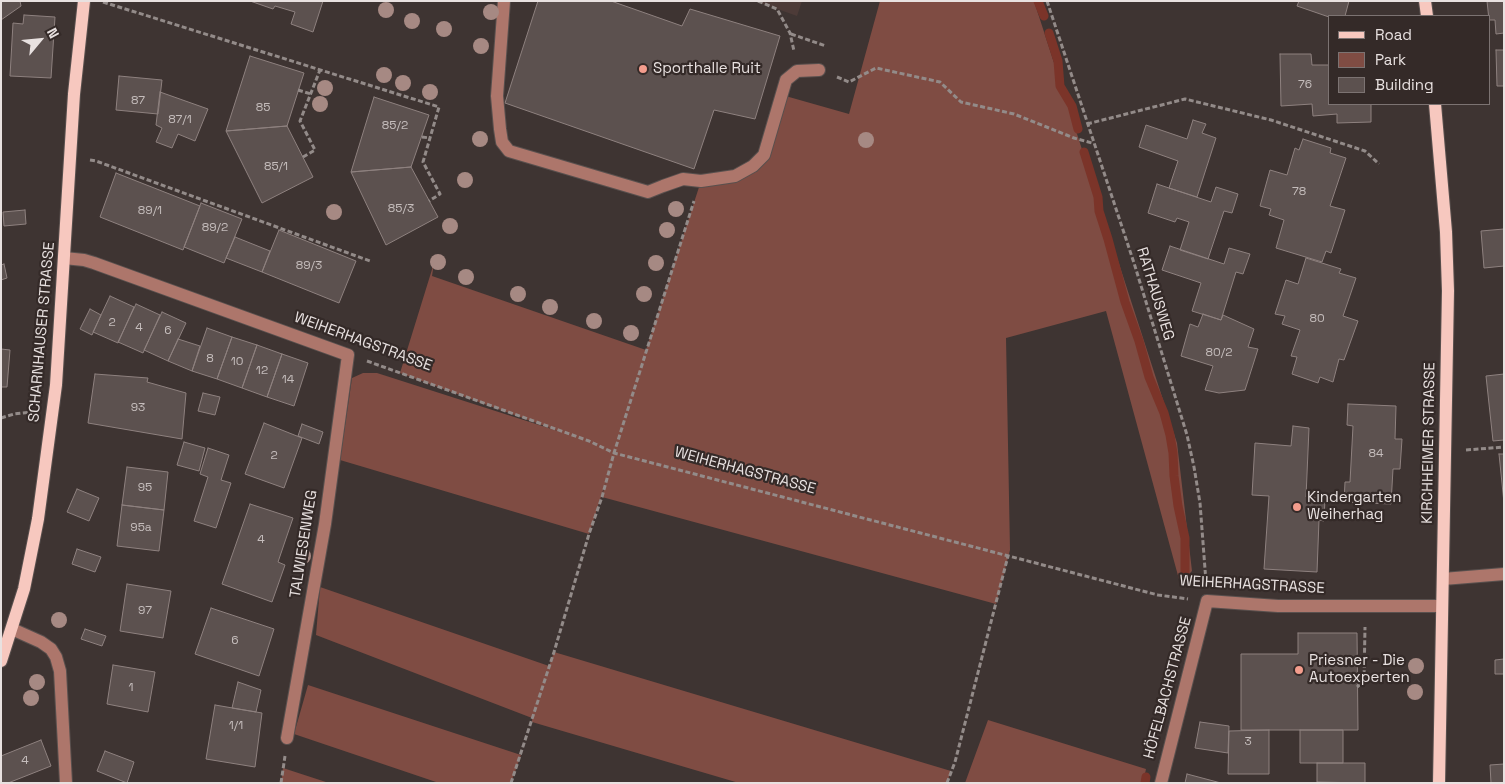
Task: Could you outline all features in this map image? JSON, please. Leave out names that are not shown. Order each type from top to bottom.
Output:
[{"type":"main road","name":"SCHARNHAUSER STRASSE","points":[[1,660],[24,589],[38,519],[56,385],[74,94],[84,1]]},
{"type":"main road","points":[[1425,1],[1427,15]]},
{"type":"main road","name":"KIRCHHEIMER STRASSE","points":[[1435,105],[1446,232],[1448,291],[1438,783]]},
{"type":"street","points":[[504,1],[497,96],[502,142],[509,151],[648,192],[683,179],[700,181],[734,176],[754,166],[764,155],[786,80],[797,70],[819,70]]},
{"type":"street","name":"WEIHERHAGSTRASSE","points":[[64,258],[94,263],[348,355]]},
{"type":"street","name":"TALWIESENWEG","points":[[287,738],[325,524],[348,355]]},
{"type":"street","points":[[1443,579],[1504,574]]},
{"type":"street","name":"WEIHERHAGSTRASSE","points":[[1207,602],[1278,606],[1442,606]]},
{"type":"street","name":"HÖFELBACHSTRASSE","points":[[1160,783],[1207,602]]},
{"type":"street","points":[[12,629],[41,642],[51,650],[56,658],[60,671],[66,783]]},
{"type":"path","points":[[100,1],[439,107],[424,162],[440,194],[429,202]]},
{"type":"path","points":[[758,1],[776,9],[790,33],[794,55],[819,70],[849,82],[876,68],[940,82],[961,102],[1014,114],[1074,138],[1093,143]]},
{"type":"path","name":"RATHAUSWEG","points":[[1046,1],[1134,263],[1187,435],[1200,503],[1207,602]]},
{"type":"path","points":[[790,33],[826,46]]},
{"type":"path","points":[[302,157],[315,150],[300,121],[320,70]]},
{"type":"path","points":[[298,90],[311,94]]},
{"type":"path","points":[[1087,124],[1185,98],[1271,120],[1365,151],[1379,164]]},
{"type":"path","points":[[422,137],[430,138]]},
{"type":"path","points":[[70,158],[96,161],[370,261]]},
{"type":"path","points":[[511,783],[554,652],[614,453],[700,181]]},
{"type":"path","name":"WEIHERHAGSTRASSE","points":[[348,355],[589,441],[614,453],[1158,595],[1207,602]]},
{"type":"path","points":[[1,418],[14,414],[35,412],[52,415]]},
{"type":"path","points":[[1465,450],[1504,447]]},
{"type":"path","points":[[947,783],[1008,556]]},
{"type":"path","points":[[1357,686],[1364,681],[1365,624]]},
{"type":"path","points":[[281,783],[287,738]]},
{"type":"shaded area","points":[[755,1],[802,1],[797,16]]},
{"type":"green space","points":[[880,1],[1034,1],[1177,443],[1192,571],[1180,583],[1106,311],[1006,338],[1010,550],[996,604],[602,497],[606,481],[589,534],[340,460],[352,378],[363,373],[377,373],[561,432],[400,373],[434,263],[432,276],[646,350],[701,181],[735,176],[764,155],[782,95],[849,114]]},
{"type":"green space","points":[[320,587],[549,666],[554,652],[951,771],[947,783],[739,783],[532,722],[532,718],[316,635]]},
{"type":"green space","points":[[308,685],[521,755],[511,783],[439,783],[294,734]]},
{"type":"green space","points":[[988,720],[1146,769],[1143,783],[965,783]]},
{"type":"green space","points":[[283,768],[329,783],[281,783]]},
{"type":"building","points":[[1,1],[20,1],[21,6],[1,20]]},
{"type":"building","points":[[250,1],[323,1],[313,32],[291,24],[295,12],[275,6],[273,9]]},
{"type":"building","name":"Sporthalle Ruit","points":[[538,1],[611,1],[682,26],[690,9],[780,36],[755,119],[714,110],[694,169],[505,103]]},
{"type":"building","points":[[1299,1],[1349,1],[1345,15],[1328,15],[1328,17],[1297,6]]},
{"type":"building","points":[[1487,1],[1504,1],[1504,33],[1496,34],[1495,20],[1490,20]]},
{"type":"building","points":[[24,15],[55,17],[51,78],[10,76],[13,23],[23,24]]},
{"type":"building","points":[[1496,50],[1504,50],[1504,86],[1497,86]]},
{"type":"building","points":[[1280,54],[1311,54],[1312,65],[1328,65],[1328,105],[1371,105],[1371,122],[1337,123],[1337,114],[1313,116],[1312,104],[1281,106]]},
{"type":"building","points":[[250,56],[304,73],[287,126],[226,131]]},
{"type":"building","points":[[119,76],[162,80],[158,114],[116,110]]},
{"type":"building","points":[[160,92],[208,109],[195,141],[178,134],[172,148],[156,142],[162,128],[156,125]]},
{"type":"building","points":[[374,97],[429,115],[411,167],[351,172]]},
{"type":"building","points":[[1193,120],[1206,124],[1202,133],[1216,138],[1197,197],[1169,188],[1178,161],[1139,147],[1146,125],[1187,139]]},
{"type":"building","points":[[287,126],[313,177],[262,203],[226,131]]},
{"type":"building","points":[[1303,139],[1331,148],[1330,153],[1346,158],[1330,206],[1345,210],[1331,253],[1326,251],[1322,262],[1276,248],[1284,220],[1269,215],[1271,209],[1260,206],[1270,170],[1287,175],[1295,148],[1299,150]]},
{"type":"building","points":[[411,167],[438,217],[386,245],[351,172]]},
{"type":"building","points":[[116,173],[200,206],[183,250],[100,217]]},
{"type":"building","points":[[1157,184],[1211,202],[1216,187],[1238,194],[1232,213],[1224,211],[1208,259],[1180,250],[1189,222],[1177,218],[1175,222],[1148,213]]},
{"type":"building","points":[[201,203],[242,219],[224,263],[184,247]]},
{"type":"building","points":[[25,210],[26,224],[4,226],[3,212]]},
{"type":"building","points":[[1504,229],[1504,266],[1484,268],[1481,231]]},
{"type":"building","points":[[279,230],[356,261],[339,303],[262,272]]},
{"type":"building","points":[[235,237],[270,251],[262,272],[226,258]]},
{"type":"building","points":[[1170,246],[1224,264],[1229,248],[1250,254],[1243,274],[1236,272],[1221,320],[1192,311],[1201,283],[1162,270]]},
{"type":"building","points":[[1306,258],[1341,269],[1339,273],[1356,278],[1343,316],[1358,321],[1344,360],[1339,359],[1333,382],[1320,377],[1318,383],[1292,374],[1297,357],[1291,356],[1300,330],[1282,324],[1285,316],[1275,314],[1286,280],[1298,284]]},
{"type":"building","points":[[4,264],[7,278],[1,280],[1,265]]},
{"type":"building","points":[[110,296],[134,307],[118,343],[93,332]]},
{"type":"building","points":[[136,304],[160,315],[143,353],[118,342]]},
{"type":"building","points":[[90,309],[101,315],[92,335],[80,329]]},
{"type":"building","points":[[162,312],[186,323],[168,361],[144,350]]},
{"type":"building","points":[[1203,314],[1221,320],[1223,315],[1254,329],[1248,347],[1258,349],[1245,390],[1219,393],[1205,390],[1213,366],[1181,356],[1190,324],[1198,327]]},
{"type":"building","points":[[207,328],[232,337],[217,379],[192,371]]},
{"type":"building","points":[[232,337],[257,345],[242,388],[217,379]]},
{"type":"building","points":[[178,339],[200,346],[192,371],[168,361]]},
{"type":"building","points":[[257,345],[282,354],[267,397],[242,388]]},
{"type":"building","points":[[1,349],[10,350],[7,387],[1,387]]},
{"type":"building","points":[[282,354],[308,363],[294,406],[267,397]]},
{"type":"building","points":[[95,374],[148,378],[147,382],[186,393],[182,439],[88,423]]},
{"type":"building","points":[[1504,374],[1504,440],[1493,441],[1486,376]]},
{"type":"building","points":[[203,393],[220,397],[215,415],[198,411]]},
{"type":"building","points":[[1348,404],[1396,406],[1395,439],[1402,439],[1400,469],[1393,469],[1391,504],[1344,502],[1345,482],[1350,482],[1353,426],[1347,425]]},
{"type":"building","points":[[264,423],[302,438],[284,488],[245,474]]},
{"type":"building","points":[[302,424],[323,432],[319,444],[298,436]]},
{"type":"building","name":"Kindergarten Weiherhag","points":[[1293,426],[1309,428],[1306,497],[1325,498],[1324,521],[1319,520],[1317,572],[1264,569],[1269,496],[1252,495],[1255,443],[1291,446]]},
{"type":"building","points":[[184,442],[205,448],[199,471],[177,465]]},
{"type":"building","points":[[208,448],[229,455],[221,480],[231,483],[216,528],[194,521],[208,477],[200,474]]},
{"type":"building","points":[[1499,454],[1504,454],[1504,503]]},
{"type":"building","points":[[127,467],[168,472],[164,510],[122,505]]},
{"type":"building","points":[[77,489],[99,498],[89,521],[67,512]]},
{"type":"building","points":[[250,504],[293,518],[278,562],[285,565],[272,602],[222,584]]},
{"type":"building","points":[[122,505],[164,510],[159,551],[117,546]]},
{"type":"building","points":[[77,549],[101,557],[95,572],[72,564]]},
{"type":"building","points":[[127,584],[171,591],[163,638],[120,631]]},
{"type":"building","points":[[211,608],[274,629],[259,676],[195,654]]},
{"type":"building","points":[[85,629],[106,636],[102,646],[81,639]]},
{"type":"building","name":"Priesner - Die Autoexperten","points":[[1298,633],[1357,633],[1358,730],[1241,730],[1241,654],[1298,654]]},
{"type":"building","points":[[1504,659],[1504,674],[1495,674],[1495,660]]},
{"type":"building","points":[[113,665],[155,672],[148,712],[107,704]]},
{"type":"building","points":[[238,682],[261,690],[256,712],[232,708]]},
{"type":"building","points":[[215,705],[262,713],[255,767],[206,759]]},
{"type":"building","points":[[1200,722],[1229,726],[1228,753],[1195,748]]},
{"type":"building","points":[[1269,730],[1269,774],[1228,774],[1229,731]]},
{"type":"building","points":[[1300,730],[1343,730],[1343,763],[1300,763]]},
{"type":"building","points":[[41,740],[51,766],[8,783],[1,783],[1,756]]},
{"type":"building","points":[[105,751],[134,762],[127,783],[97,771]]},
{"type":"building","points":[[1317,763],[1365,763],[1365,783],[1317,782]]},
{"type":"building","points":[[1504,764],[1504,783],[1491,783],[1490,765]]},
{"type":"building","points":[[1187,774],[1221,783],[1185,783]]},
{"type":"waterway","points":[[1038,1],[1044,16]]},
{"type":"waterway","points":[[1049,33],[1058,61],[1060,86],[1072,106],[1078,129]]},
{"type":"waterway","points":[[1084,152],[1098,197],[1099,211],[1125,302],[1170,435],[1178,506],[1185,538],[1185,580]]},
{"type":"waterway","points":[[1145,783],[1146,777]]},
{"type":"place","name":"Sporthalle Ruit","points":[[643,69]]},
{"type":"place","name":"Kindergarten Weiherhag","points":[[1297,507]]},
{"type":"place","name":"Priesner - Die Autoexperten","points":[[1299,670]]}]
